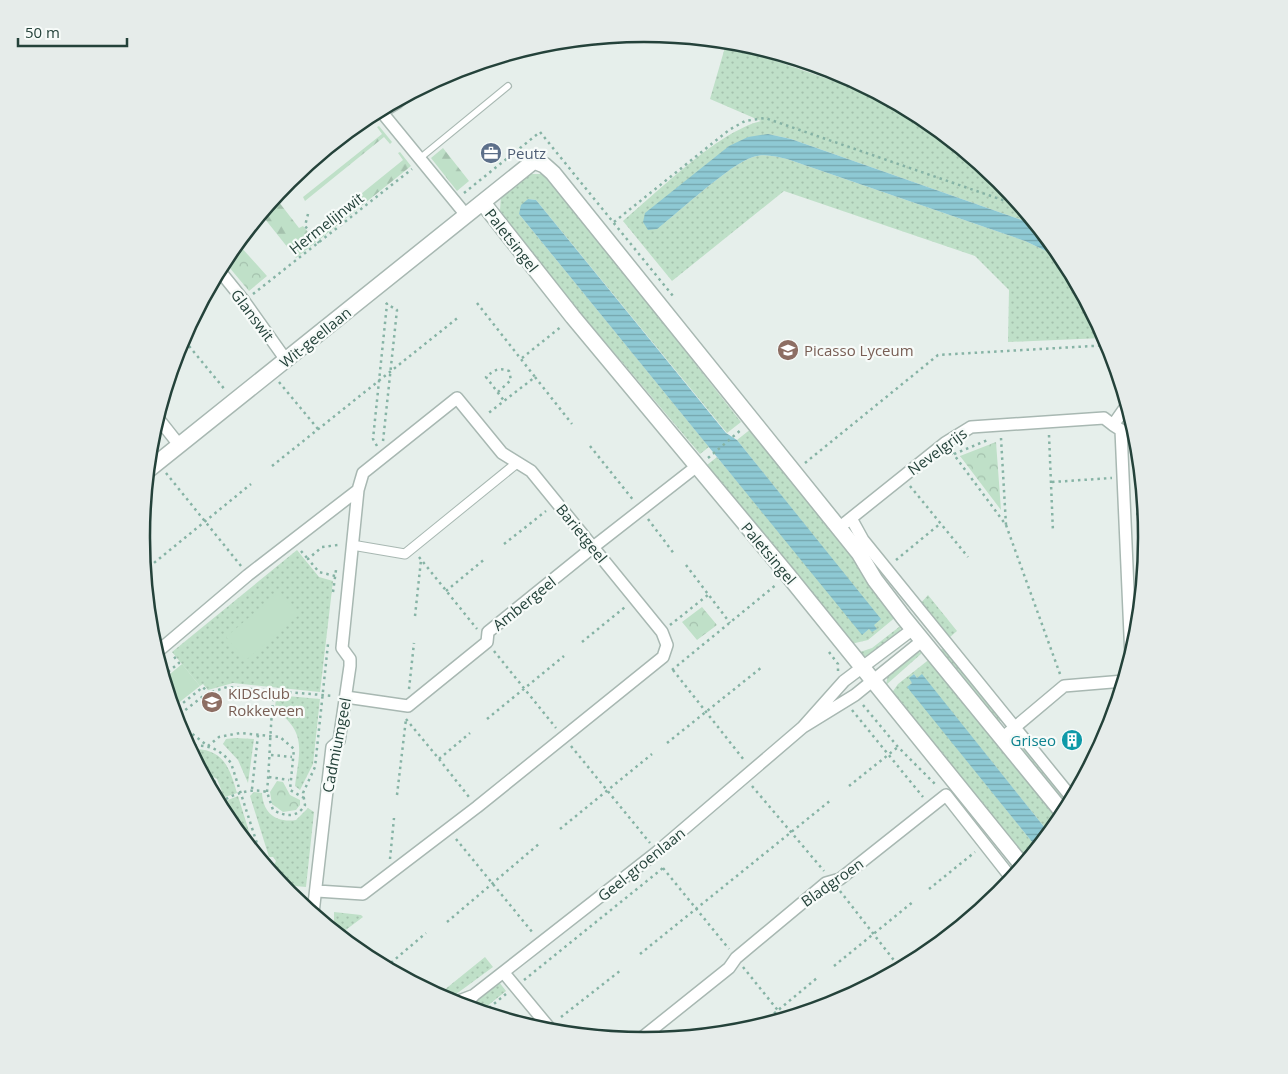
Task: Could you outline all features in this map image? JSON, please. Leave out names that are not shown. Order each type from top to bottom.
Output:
[{"type":"street","points":[[385,116],[466,215]]},
{"type":"street","name":"Paletsingel","points":[[1018,860],[787,574],[702,462],[573,317],[483,203],[534,161],[544,165],[553,173],[859,553],[875,580],[913,629],[1058,807]]},
{"type":"street","name":"Wit-geellaan","points":[[155,465],[483,203]]},
{"type":"street","name":"Glanswit","points":[[224,277],[286,360]]},
{"type":"street","name":"Barietgeel","points":[[162,647],[248,575],[358,490],[363,473],[458,398],[502,453],[531,471],[662,632]]},
{"type":"street","points":[[1122,411],[1112,425],[1121,430],[1130,629]]},
{"type":"street","name":"Nevelgrijs","points":[[837,528],[852,520],[945,443],[971,427],[1104,418],[1112,425]]},
{"type":"street","points":[[163,424],[180,446]]},
{"type":"street","name":"Ambergeel","points":[[346,697],[408,706],[487,642],[488,632],[702,462]]},
{"type":"street","points":[[352,545],[405,554],[517,463]]},
{"type":"street","name":"Cadmiumgeel","points":[[314,906],[323,814],[332,747],[339,741],[350,659],[342,648],[358,490]]},
{"type":"street","points":[[852,520],[863,540],[885,568],[1067,792]]},
{"type":"street","name":"Geel-groenlaan","points":[[470,999],[655,854],[803,727],[844,681],[913,629]]},
{"type":"street","points":[[317,891],[363,894],[447,828],[477,807],[663,657],[667,645],[662,632]]},
{"type":"street","name":"Geel-groenlaan","points":[[803,727],[855,695],[923,640]]},
{"type":"street","points":[[1001,739],[1064,686],[1116,683]]},
{"type":"street","points":[[946,795],[1007,873]]},
{"type":"street","name":"Bladgroen","points":[[649,1032],[729,968],[736,958],[826,883],[840,879],[946,795]]},
{"type":"street","points":[[504,973],[544,1021]]},
{"type":"street","name":"Geel-groenlaan","points":[[466,998],[474,995]]},
{"type":"lane","points":[[419,159],[508,86]]},
{"type":"path","points":[[614,222],[729,130],[745,121],[765,118],[1007,202]]},
{"type":"path","name":"Hermelijnwit","points":[[244,302],[412,169],[419,159]]},
{"type":"path","points":[[308,214],[305,226],[319,243]]},
{"type":"path","points":[[373,289],[387,304],[397,310],[382,442],[386,453]]},
{"type":"path","points":[[477,303],[572,424]]},
{"type":"path","points":[[386,453],[373,439],[381,377],[387,304]]},
{"type":"path","points":[[272,466],[381,377],[460,316]]},
{"type":"path","points":[[522,358],[573,317]]},
{"type":"path","points":[[189,346],[234,401]]},
{"type":"path","points":[[806,462],[938,355],[1100,346]]},
{"type":"path","points":[[498,392],[511,380],[509,371],[502,368],[493,370],[486,377],[504,402]]},
{"type":"path","points":[[270,372],[318,428]]},
{"type":"path","points":[[477,422],[535,377]]},
{"type":"path","points":[[1048,423],[1053,532]]},
{"type":"path","points":[[702,462],[741,430]]},
{"type":"path","points":[[954,454],[1000,435],[1006,525],[1064,686]]},
{"type":"path","points":[[945,443],[1006,525]]},
{"type":"path","points":[[154,469],[205,521],[248,575]]},
{"type":"path","points":[[903,477],[968,556]]},
{"type":"path","points":[[1052,482],[1123,477]]},
{"type":"path","points":[[151,565],[251,484]]},
{"type":"path","points":[[504,544],[557,502]]},
{"type":"path","points":[[885,568],[941,523]]},
{"type":"path","points":[[337,553],[338,545]]},
{"type":"path","points":[[335,576],[319,572],[308,559],[322,547],[352,545]]},
{"type":"path","points":[[412,548],[607,791],[655,854],[663,868],[780,1012]]},
{"type":"path","points":[[446,590],[486,558]]},
{"type":"path","points":[[415,616],[421,559]]},
{"type":"path","points":[[686,565],[730,624]]},
{"type":"path","points":[[333,596],[336,568]]},
{"type":"path","points":[[672,670],[730,624],[787,574]]},
{"type":"path","points":[[662,632],[708,595]]},
{"type":"path","points":[[582,642],[636,598]]},
{"type":"path","points":[[274,691],[269,735],[271,756],[267,792],[273,810],[289,816],[298,813],[305,804],[303,793],[315,767],[329,635]]},
{"type":"path","points":[[165,645],[179,663],[168,672]]},
{"type":"path","points":[[487,719],[564,656]]},
{"type":"path","points":[[663,657],[752,770]]},
{"type":"path","points":[[667,743],[762,667]]},
{"type":"path","points":[[182,713],[208,693],[227,686],[346,697]]},
{"type":"path","points":[[180,706],[203,687],[208,693]]},
{"type":"path","points":[[855,695],[898,747],[946,795]]},
{"type":"path","points":[[845,701],[931,807]]},
{"type":"path","points":[[406,719],[477,807]]},
{"type":"path","points":[[189,732],[208,746],[225,755],[231,764],[258,845]]},
{"type":"path","points":[[196,747],[208,746],[226,735],[240,733],[280,737],[294,749],[292,756],[293,769],[289,780],[290,790],[304,798]]},
{"type":"path","points":[[439,759],[470,733]]},
{"type":"path","points":[[252,789],[258,735]]},
{"type":"path","points":[[849,786],[898,747]]},
{"type":"path","points":[[560,829],[652,754]]},
{"type":"path","points":[[271,756],[292,756]]},
{"type":"path","points":[[268,777],[289,780]]},
{"type":"path","points":[[225,800],[252,789],[267,792]]},
{"type":"path","points":[[640,954],[831,800]]},
{"type":"path","points":[[388,874],[394,818]]},
{"type":"path","points":[[447,828],[542,944]]},
{"type":"path","points":[[447,922],[540,843]]},
{"type":"path","points":[[929,889],[984,844]]},
{"type":"path","name":"Geel-groenlaan","points":[[490,1007],[663,868]]},
{"type":"path","points":[[834,966],[914,901]]},
{"type":"path","points":[[392,962],[426,933]]},
{"type":"path","points":[[561,1017],[621,970]]},
{"type":"path","points":[[772,1015],[817,978]]},
{"type":"green space","points":[[724,49],[766,58],[841,84],[891,109],[945,145],[994,187],[1024,221],[791,139],[768,134],[657,229],[718,178],[743,161],[762,155],[787,159],[1025,241],[1047,252],[1088,318],[1097,338],[1008,342],[1009,290],[975,256],[784,191],[672,281],[623,221],[707,150],[744,127],[761,121],[710,99]]},
{"type":"green space","points":[[379,126],[392,142],[390,144],[384,137],[305,201],[303,197],[382,134],[377,127]]},
{"type":"green space","points":[[443,148],[469,181],[457,191],[431,158]]},
{"type":"green space","points":[[400,152],[411,166],[319,240],[314,232],[403,160],[398,153]]},
{"type":"green space","points":[[541,174],[549,178],[741,422],[727,433],[536,200],[528,199],[519,214],[709,447],[700,454],[506,225],[500,210],[501,196],[521,176]]},
{"type":"green space","points":[[280,203],[299,228],[303,226],[316,242],[296,258],[265,219]]},
{"type":"green space","points":[[243,249],[267,276],[249,291],[230,268]]},
{"type":"green space","points":[[752,428],[853,553],[897,616],[868,640],[851,644],[707,465],[717,457],[863,634],[880,619],[737,440]]},
{"type":"green space","points":[[996,442],[1001,510],[960,456]]},
{"type":"green space","points":[[297,550],[319,577],[333,581],[320,692],[233,683],[208,690],[203,684],[200,686],[172,652]]},
{"type":"green space","points":[[279,592],[299,615],[246,660],[226,637]]},
{"type":"green space","points":[[928,595],[957,631],[950,637],[947,637],[920,604]]},
{"type":"green space","points":[[702,607],[717,625],[697,640],[682,622]]},
{"type":"green space","points":[[901,627],[900,632],[868,656],[862,656],[860,652],[872,648]]},
{"type":"green space","points":[[943,648],[1001,720],[997,725],[938,652]]},
{"type":"green space","points":[[921,652],[886,685],[888,674],[915,653]]},
{"type":"green space","points":[[931,658],[1055,812],[1044,827],[922,675],[917,678],[914,674],[910,678],[912,683],[908,687],[1032,842],[1021,857],[891,694],[898,684]]},
{"type":"green space","points":[[182,664],[200,686],[179,703],[169,675]]},
{"type":"green space","points":[[276,695],[320,699],[313,764],[300,790],[295,786],[299,753],[297,735],[293,727],[275,710]]},
{"type":"green space","points":[[1015,738],[1063,798],[1060,804],[1013,741]]},
{"type":"green space","points":[[226,739],[254,739],[248,783],[238,760],[223,744]]},
{"type":"green space","points":[[197,749],[213,753],[224,762],[232,776],[237,793],[224,797]]},
{"type":"green space","points":[[277,781],[283,782],[290,795],[300,800],[300,805],[296,810],[283,812],[272,804],[270,792]]},
{"type":"green space","points":[[254,792],[262,793],[268,811],[282,820],[296,820],[308,808],[314,812],[306,887],[292,885],[274,865],[276,861],[273,857],[269,857],[250,796]]},
{"type":"green space","points":[[238,796],[250,836],[233,812],[226,801]]},
{"type":"green space","points":[[334,912],[361,915],[363,917],[345,930],[334,921]]},
{"type":"green space","points":[[485,957],[493,967],[456,994],[445,990]]},
{"type":"green space","points":[[499,982],[506,991],[487,1006],[475,1001]]},
{"type":"water","points":[[768,134],[791,139],[1024,221],[1047,252],[1025,241],[787,159],[766,155],[743,161],[705,189],[657,229],[648,230],[643,222],[645,213],[729,146],[748,137]]},
{"type":"water","points":[[528,199],[536,200],[726,433],[737,440],[881,619],[874,625],[877,629],[872,632],[869,629],[862,635],[519,214],[521,205]]},
{"type":"water","points":[[914,674],[917,678],[922,674],[1044,827],[1032,842],[907,687],[912,683],[909,678]]},
{"type":"pier","points":[[211,776],[217,779],[224,798]]},
{"type":"place","name":"Peutz","points":[[491,153]]},
{"type":"place","name":"Picasso Lyceum","points":[[788,350]]},
{"type":"place","name":"KIDSclub Rokkeveen","points":[[212,702]]},
{"type":"place","name":"Griseo","points":[[1072,740]]}]
